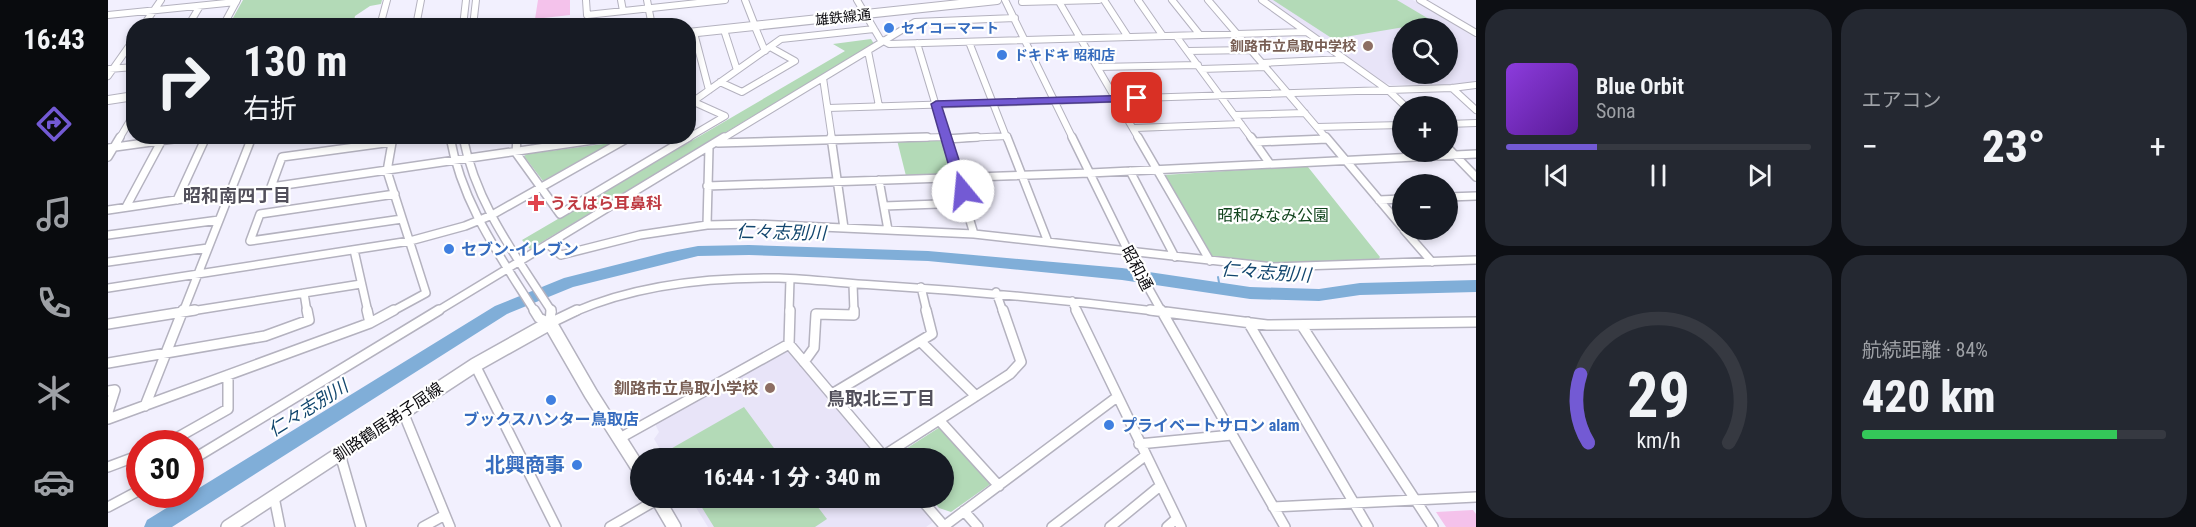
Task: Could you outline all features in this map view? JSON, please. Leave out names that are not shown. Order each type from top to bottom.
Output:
[{"type":"main road","points":[[865,13],[966,0]]},
{"type":"main road","name":"雄鉄線通","points":[[696,31],[997,0]]},
{"type":"main road","name":"雄鉄線通","points":[[696,32],[754,25]]},
{"type":"main road","points":[[108,98],[126,95]]},
{"type":"main road","points":[[547,318],[591,394],[630,454]]},
{"type":"main road","name":"釧路鶴居弟子屈線","points":[[228,527],[547,318]]},
{"type":"main road","points":[[663,508],[675,527]]},
{"type":"street","points":[[148,18],[161,0]]},
{"type":"street","points":[[381,18],[387,0]]},
{"type":"street","points":[[418,18],[421,0]]},
{"type":"street","points":[[464,18],[466,0]]},
{"type":"street","points":[[474,18],[476,0]]},
{"type":"street","points":[[586,0],[587,15],[648,9],[685,2],[725,0]]},
{"type":"street","points":[[621,0],[623,11]]},
{"type":"street","points":[[646,0],[650,18]]},
{"type":"street","points":[[720,82],[742,92],[795,61],[767,49],[754,25],[745,0]]},
{"type":"street","points":[[857,0],[883,42],[889,44],[1306,32]]},
{"type":"street","name":"昭和通","points":[[1005,0],[1130,254],[1285,527]]},
{"type":"street","points":[[1022,2],[1099,0]]},
{"type":"street","points":[[1104,0],[1128,37]]},
{"type":"street","points":[[1138,0],[1163,36]]},
{"type":"street","points":[[1172,0],[1200,35]]},
{"type":"street","points":[[1208,0],[1392,216]]},
{"type":"street","points":[[1262,0],[1394,96]]},
{"type":"street","points":[[1420,0],[1476,33]]},
{"type":"street","points":[[108,15],[236,1]]},
{"type":"street","points":[[227,18],[236,1]]},
{"type":"street","points":[[1059,1],[1135,128],[1210,261]]},
{"type":"street","points":[[193,18],[200,6]]},
{"type":"street","points":[[204,453],[915,22],[1015,18]]},
{"type":"street","points":[[696,100],[781,39],[874,29]]},
{"type":"street","points":[[724,30],[737,70]]},
{"type":"street","points":[[1176,36],[1270,164]]},
{"type":"street","points":[[969,42],[1048,242]]},
{"type":"street","points":[[917,43],[974,234]]},
{"type":"street","points":[[108,76],[110,69],[126,49]]},
{"type":"street","points":[[696,50],[709,90]]},
{"type":"street","points":[[1188,51],[1251,50]]},
{"type":"street","points":[[868,51],[879,106]]},
{"type":"street","points":[[1098,67],[1264,65],[1344,59]]},
{"type":"street","points":[[110,69],[126,68]]},
{"type":"street","points":[[823,78],[844,228]]},
{"type":"street","points":[[828,108],[1452,88],[1476,85]]},
{"type":"street","points":[[1452,88],[1476,110]]},
{"type":"street","points":[[696,106],[725,116],[696,133]]},
{"type":"street","points":[[1235,115],[1305,113]]},
{"type":"street","points":[[1458,124],[1476,123]]},
{"type":"street","points":[[1135,128],[1241,124]]},
{"type":"street","points":[[1317,127],[1392,125]]},
{"type":"street","points":[[108,157],[111,148],[126,126]]},
{"type":"street","points":[[716,144],[1007,136]]},
{"type":"street","points":[[1255,142],[1327,139]]},
{"type":"street","points":[[111,148],[134,144]]},
{"type":"street","points":[[126,207],[159,144]]},
{"type":"street","points":[[177,200],[203,144]]},
{"type":"street","points":[[145,406],[249,144]]},
{"type":"street","points":[[362,144],[282,157],[271,187],[577,144]]},
{"type":"street","points":[[108,419],[370,323],[426,293],[387,171],[392,144]]},
{"type":"street","points":[[451,144],[453,162],[464,191],[480,220],[514,278],[547,318]]},
{"type":"street","points":[[464,144],[467,160],[479,195],[527,272],[547,318]]},
{"type":"street","points":[[517,144],[516,153],[560,214],[678,144]]},
{"type":"street","points":[[108,288],[410,241],[492,215],[619,144]]},
{"type":"street","points":[[706,225],[709,148]]},
{"type":"street","points":[[1458,155],[1476,154]]},
{"type":"street","points":[[707,186],[1022,176],[1392,157]]},
{"type":"street","points":[[1458,159],[1476,177]]},
{"type":"street","points":[[1130,171],[1175,257]]},
{"type":"street","points":[[879,180],[888,230]]},
{"type":"street","points":[[108,210],[230,192]]},
{"type":"street","points":[[395,194],[260,214],[250,242],[402,219]]},
{"type":"street","points":[[1458,197],[1476,196]]},
{"type":"street","points":[[1378,200],[1392,199]]},
{"type":"street","points":[[884,206],[966,203]]},
{"type":"street","points":[[108,235],[219,220]]},
{"type":"street","points":[[548,244],[561,255],[640,235],[706,225],[754,224],[974,234],[1130,254],[1274,267],[1476,260]]},
{"type":"street","points":[[1413,240],[1432,262]]},
{"type":"street","points":[[108,262],[208,248]]},
{"type":"street","points":[[354,250],[370,323]]},
{"type":"street","points":[[547,318],[637,291],[696,280],[790,279],[996,292],[1072,301],[1159,307],[1248,322],[1302,326],[1476,322]]},
{"type":"street","points":[[790,279],[789,344],[877,448]]},
{"type":"street","points":[[108,324],[361,284]]},
{"type":"street","points":[[804,362],[814,348],[816,314],[854,315],[853,284]]},
{"type":"street","points":[[832,394],[932,334],[921,287]]},
{"type":"street","points":[[898,448],[1010,374],[1021,362],[996,292]]},
{"type":"street","points":[[108,363],[265,336],[309,320],[304,293]]},
{"type":"street","points":[[1072,301],[1178,523],[1167,527]]},
{"type":"street","points":[[1248,322],[1368,527]]},
{"type":"street","points":[[1302,326],[1433,527]]},
{"type":"street","points":[[921,342],[976,396]]},
{"type":"street","points":[[620,438],[789,344]]},
{"type":"street","points":[[475,365],[556,527]]},
{"type":"street","points":[[191,430],[228,409],[228,375]]},
{"type":"street","points":[[108,391],[115,390],[108,412]]},
{"type":"street","points":[[928,508],[943,527],[1117,397]]},
{"type":"street","points":[[403,412],[450,527]]},
{"type":"street","points":[[939,420],[999,486]]},
{"type":"street","points":[[1139,444],[1232,435]]},
{"type":"street","points":[[340,454],[361,527]]},
{"type":"street","points":[[1052,527],[1145,456]]},
{"type":"street","points":[[108,468],[126,461]]},
{"type":"street","points":[[1110,527],[1160,486]]},
{"type":"street","points":[[108,507],[126,497]]},
{"type":"street","points":[[274,497],[280,527]]},
{"type":"street","points":[[1273,507],[1476,497]]},
{"type":"street","points":[[610,527],[642,508]]},
{"type":"street","points":[[964,511],[978,527]]},
{"type":"street","points":[[423,527],[445,515]]},
{"type":"shaded area","name":"釧路市立鳥取中学校","points":[[1267,0],[1413,0],[1443,18],[1392,18],[1392,84],[1457,84],[1392,85],[1385,83]]},
{"type":"shaded area","name":"釧路市立鳥取中学校","points":[[1458,27],[1476,38],[1476,81],[1458,84]]},
{"type":"shaded area","name":"釧路市立鳥取小学校","points":[[788,351],[870,448],[659,448],[654,439],[659,432],[655,424]]},
{"type":"shaded area","points":[[696,508],[921,508],[933,522],[926,527],[708,527]]},
{"type":"green space","points":[[243,0],[382,0],[381,4],[370,6],[355,18],[233,18]]},
{"type":"green space","points":[[1273,0],[1397,0],[1427,18],[1392,18],[1392,29],[1333,39]]},
{"type":"green space","points":[[871,39],[874,44],[530,249],[522,240],[686,144],[696,144],[696,138],[845,51],[833,44]]},
{"type":"green space","points":[[941,139],[952,174],[906,176],[897,140]]},
{"type":"green space","points":[[609,144],[543,181],[524,156]]},
{"type":"green space","name":"昭和みなみ公園","points":[[1308,167],[1380,257],[1378,260],[1271,264],[1211,256],[1164,175]]},
{"type":"green space","points":[[744,407],[774,448],[672,448]]},
{"type":"green space","points":[[940,427],[992,483],[951,512],[939,508],[954,508],[954,448],[907,448]]},
{"type":"green space","points":[[702,508],[819,508],[827,519],[815,527],[714,527]]},
{"type":"building","points":[[538,0],[570,0],[570,15],[535,18]]},
{"type":"building","points":[[1473,510],[1476,514],[1476,527],[1446,527],[1436,512]]},
{"type":"waterway","name":"仁々志別川","points":[[154,527],[501,310],[569,282],[698,251],[749,250],[928,256],[1122,274],[1250,293],[1319,295],[1360,289],[1476,286]]},
{"type":"waterway","points":[[1218,277],[1220,288]]},
{"type":"place","name":"セイコーマート","points":[[889,28]]},
{"type":"place","name":"釧路市立鳥取中学校","points":[[1368,46]]},
{"type":"place","name":"ドキドキ 昭和店","points":[[1002,55]]},
{"type":"place","name":"うえはら耳鼻科","points":[[536,203]]},
{"type":"place","name":"セブン-イレブン","points":[[449,249]]},
{"type":"place","name":"釧路市立鳥取小学校","points":[[770,388]]},
{"type":"place","name":"ブックスハンター鳥取店","points":[[551,400]]},
{"type":"place","name":"プライベートサロン alam","points":[[1109,425]]},
{"type":"place","name":"北興商事","points":[[577,465]]},
{"type":"district","name":"昭和南四丁目","points":[[237,195]]},
{"type":"district","name":"鳥取北三丁目","points":[[881,398]]},
{"type":"route","points":[[963,191],[936,104],[1137,98]]}]
